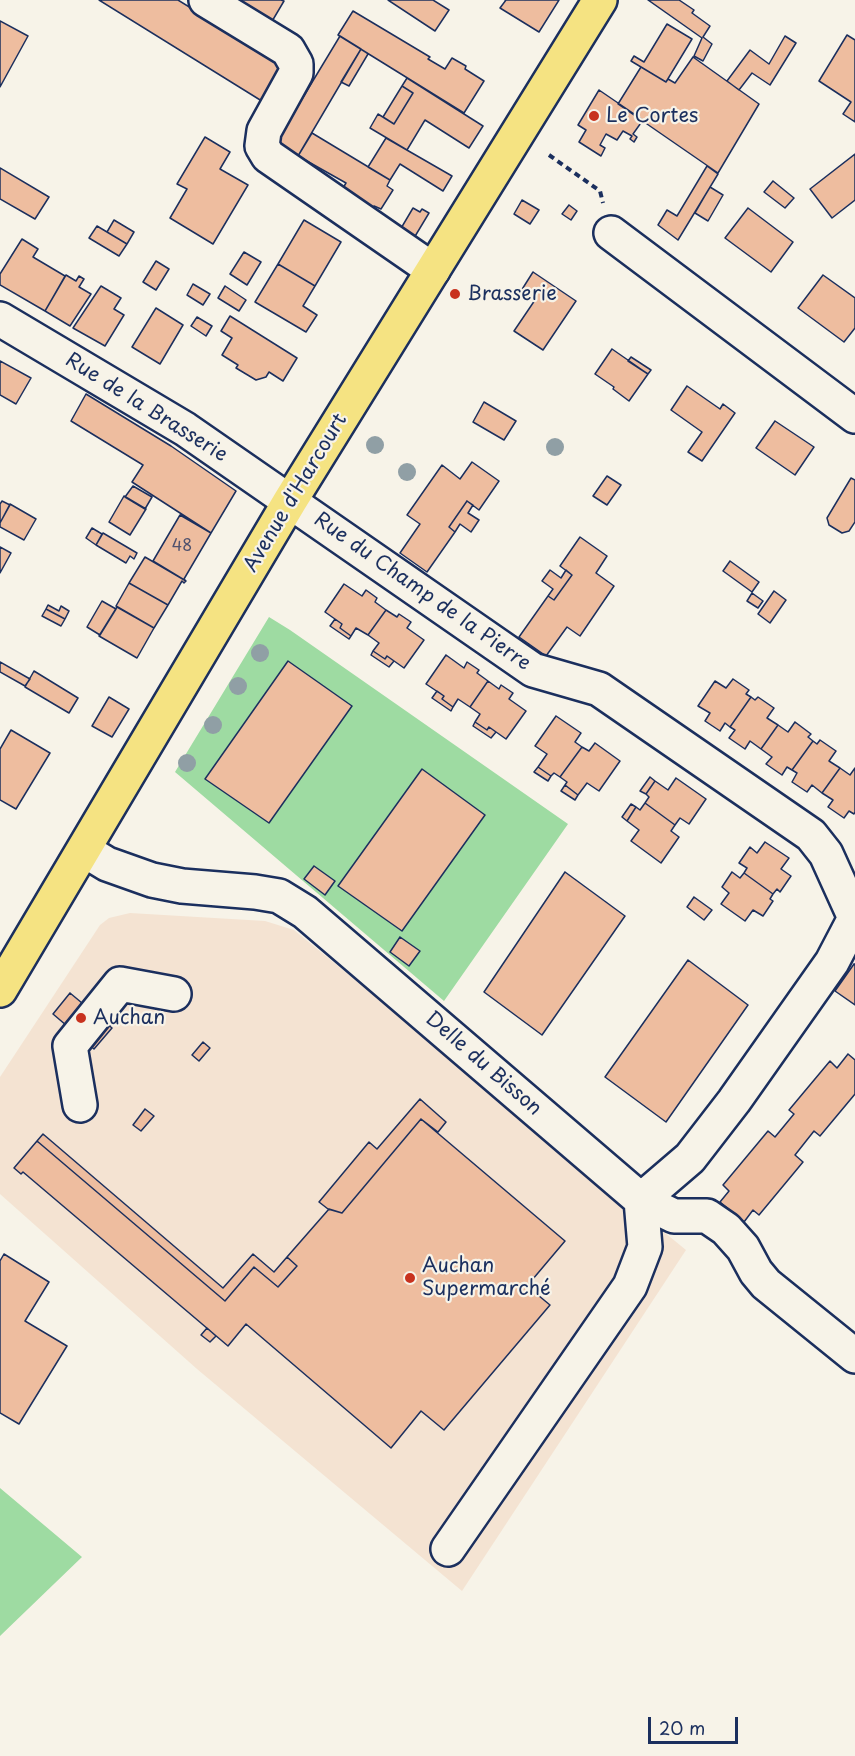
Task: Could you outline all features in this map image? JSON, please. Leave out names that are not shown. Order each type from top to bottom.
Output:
[{"type":"main road","name":"Avenue d'Harcourt","points":[[0,990],[290,501],[600,0]]},
{"type":"street","points":[[206,0],[288,50],[296,64],[296,73],[264,131],[262,146],[268,156],[433,270]]},
{"type":"street","points":[[611,233],[855,416]]},
{"type":"street","name":"Rue de la Brasserie","points":[[0,319],[185,429],[290,501]]},
{"type":"street","name":"Rue du Champ de la Pierre","points":[[290,501],[533,670],[599,689],[811,835],[826,854],[855,918]]},
{"type":"street","name":"Delle du Bisson","points":[[84,850],[107,864],[152,880],[182,886],[255,891],[279,896],[305,912],[641,1200],[674,1216],[707,1216],[726,1229],[743,1248],[756,1272],[766,1284],[855,1356]]},
{"type":"street","points":[[448,1549],[630,1286],[645,1247],[641,1200],[690,1158],[734,1101],[832,962],[855,918]]},
{"type":"street","points":[[80,1105],[70,1046],[120,984],[174,994]]},
{"type":"path","points":[[549,155],[600,191],[611,233]]},
{"type":"shaded area","points":[[130,913],[265,921],[294,930],[686,1250],[462,1591],[197,1369],[0,1194],[0,1077],[100,925],[109,918]]},
{"type":"green space","points":[[269,617],[568,824],[444,1001],[175,772]]},
{"type":"green space","points":[[0,1488],[82,1557],[0,1636]]},
{"type":"building","points":[[99,0],[178,0],[287,67],[265,103]]},
{"type":"building","points":[[233,0],[281,0],[284,1],[271,23]]},
{"type":"building","points":[[388,0],[433,0],[449,10],[435,31]]},
{"type":"building","points":[[506,0],[559,0],[539,32],[500,8]]},
{"type":"building","points":[[648,0],[679,0],[694,10],[692,13],[710,26],[703,37],[712,44],[703,61],[694,56],[702,38]]},
{"type":"building","points":[[353,11],[430,57],[428,59],[445,69],[452,58],[484,81],[464,113],[338,35]]},
{"type":"building","points":[[0,21],[28,36],[0,87]]},
{"type":"building","points":[[667,24],[692,39],[666,82],[631,61],[634,56],[644,62]]},
{"type":"building","points":[[847,35],[855,40],[855,122],[843,114],[851,102],[819,81]]},
{"type":"building","points":[[340,36],[361,49],[298,156],[276,142]]},
{"type":"building","points":[[785,36],[796,43],[770,85],[752,73],[739,90],[727,81],[750,50],[769,64]]},
{"type":"building","points":[[361,49],[368,54],[349,86],[341,82]]},
{"type":"building","points":[[693,57],[759,104],[718,173],[618,104],[641,67],[666,82],[668,79],[675,83]]},
{"type":"building","points":[[407,78],[483,126],[469,148],[425,120],[407,150],[370,128],[378,114],[394,124],[413,93],[402,86]]},
{"type":"building","points":[[402,86],[413,93],[394,124],[383,117]]},
{"type":"building","points":[[599,90],[643,120],[633,134],[637,137],[634,142],[630,139],[632,136],[623,131],[617,140],[606,134],[600,145],[605,148],[601,156],[579,142],[586,130],[578,125]]},
{"type":"building","points":[[312,133],[390,180],[387,186],[393,190],[381,209],[374,206],[371,211],[340,193],[346,183],[298,156]]},
{"type":"building","points":[[205,137],[230,152],[220,169],[248,185],[213,244],[170,218],[187,189],[177,184]]},
{"type":"building","points":[[386,138],[452,176],[443,191],[400,164],[390,180],[368,167]]},
{"type":"building","points":[[855,154],[855,200],[832,218],[810,189]]},
{"type":"building","points":[[707,166],[718,174],[678,240],[658,225],[667,210],[677,216]]},
{"type":"building","points":[[0,168],[49,197],[35,219],[0,199]]},
{"type":"building","points":[[773,181],[794,198],[785,208],[764,192]]},
{"type":"building","points":[[710,187],[723,195],[708,221],[695,213]]},
{"type":"building","points":[[522,200],[539,210],[530,224],[514,214]]},
{"type":"building","points":[[569,205],[577,211],[571,220],[562,214]]},
{"type":"building","points":[[413,208],[429,213],[414,238],[400,230]]},
{"type":"building","points":[[748,208],[793,242],[771,272],[725,238]]},
{"type":"building","points":[[114,220],[134,232],[127,244],[107,232]]},
{"type":"building","points":[[304,220],[341,242],[315,286],[278,264]]},
{"type":"building","points":[[97,226],[127,244],[119,256],[89,238]]},
{"type":"building","points":[[22,239],[38,249],[33,257],[65,276],[45,311],[0,285],[0,274]]},
{"type":"building","points":[[244,252],[261,262],[247,285],[230,274]]},
{"type":"building","points":[[156,261],[169,269],[156,290],[143,282]]},
{"type":"building","points":[[278,264],[315,286],[303,306],[317,315],[306,332],[255,302]]},
{"type":"building","points":[[533,272],[576,301],[543,350],[514,331],[535,300],[521,291]]},
{"type":"building","points":[[66,275],[76,281],[79,276],[84,279],[79,287],[91,294],[70,326],[45,311]]},
{"type":"building","points":[[823,275],[855,298],[855,328],[844,342],[798,308]]},
{"type":"building","points":[[193,284],[210,294],[203,305],[187,295]]},
{"type":"building","points":[[101,286],[121,298],[114,309],[124,315],[105,346],[73,328]]},
{"type":"building","points":[[225,286],[246,300],[239,311],[218,298]]},
{"type":"building","points":[[156,308],[183,325],[160,364],[132,347]]},
{"type":"building","points":[[230,316],[297,358],[283,381],[269,372],[266,377],[256,380],[236,368],[238,365],[222,355],[232,338],[221,331]]},
{"type":"building","points":[[197,317],[212,326],[206,336],[191,326]]},
{"type":"building","points":[[612,349],[648,374],[629,401],[595,374]]},
{"type":"building","points":[[631,357],[651,370],[648,374],[628,361]]},
{"type":"building","points":[[0,361],[31,378],[16,404],[0,395]]},
{"type":"building","points":[[687,386],[720,409],[723,404],[735,413],[702,461],[688,452],[702,432],[671,410]]},
{"type":"building","points":[[86,394],[171,446],[236,491],[211,533],[132,482],[143,465],[71,421]]},
{"type":"building","points":[[484,402],[516,421],[504,440],[473,422]]},
{"type":"building","points":[[775,421],[814,447],[795,475],[756,448]]},
{"type":"building","points":[[472,462],[499,481],[479,510],[467,501],[449,527],[455,532],[427,572],[400,553],[420,524],[407,515],[442,465],[460,479]]},
{"type":"building","points":[[607,476],[621,485],[607,505],[593,496]]},
{"type":"building","points":[[851,478],[855,480],[855,522],[849,531],[842,533],[829,525],[827,518]]},
{"type":"building","points":[[133,486],[152,497],[145,509],[125,497]]},
{"type":"building","points":[[124,496],[146,509],[130,535],[109,522]]},
{"type":"building","points":[[2,501],[10,505],[0,523],[0,504]]},
{"type":"building","points":[[467,501],[473,505],[468,513],[479,520],[471,532],[460,524],[455,532],[449,527]]},
{"type":"building","points":[[10,504],[36,519],[24,540],[0,527]]},
{"type":"building","points":[[180,515],[211,533],[184,579],[186,581],[153,561]]},
{"type":"building","points":[[92,528],[102,534],[96,545],[86,538]]},
{"type":"building","points":[[103,533],[137,553],[134,559],[130,556],[126,563],[96,545]]},
{"type":"building","points":[[580,537],[607,556],[596,573],[614,586],[580,636],[567,627],[546,656],[519,637],[548,596],[554,600],[572,575],[560,566]]},
{"type":"building","points":[[0,547],[11,553],[0,573]]},
{"type":"building","points":[[145,557],[186,581],[184,583],[182,581],[168,605],[129,583]]},
{"type":"building","points":[[730,561],[759,582],[752,592],[723,571]]},
{"type":"building","points":[[550,570],[561,578],[566,570],[572,575],[554,600],[548,596],[553,589],[542,581]]},
{"type":"building","points":[[129,583],[168,605],[154,628],[116,606]]},
{"type":"building","points":[[344,584],[362,596],[366,590],[377,598],[375,602],[386,610],[368,635],[356,628],[351,636],[340,628],[342,624],[325,612]]},
{"type":"building","points":[[774,591],[786,600],[770,623],[758,614]]},
{"type":"building","points":[[752,593],[763,601],[758,608],[747,601]]},
{"type":"building","points":[[102,601],[116,609],[100,635],[87,627]]},
{"type":"building","points":[[48,605],[59,611],[61,606],[69,611],[65,619],[46,609]]},
{"type":"building","points":[[117,607],[154,628],[137,658],[99,636]]},
{"type":"building","points":[[46,609],[65,619],[61,626],[42,616]]},
{"type":"building","points":[[386,610],[397,617],[399,614],[411,622],[407,628],[424,640],[404,668],[387,656],[385,659],[373,651],[379,643],[368,635]]},
{"type":"building","points":[[335,619],[342,624],[340,628],[351,636],[349,639],[330,626]]},
{"type":"building","points":[[373,651],[385,659],[387,656],[394,661],[389,667],[371,655]]},
{"type":"building","points":[[446,655],[464,668],[467,662],[479,670],[477,673],[488,681],[470,707],[458,699],[453,707],[442,699],[444,696],[426,684]]},
{"type":"building","points":[[288,661],[352,706],[269,823],[205,779]]},
{"type":"building","points":[[0,662],[30,679],[25,686],[0,672]]},
{"type":"building","points":[[34,671],[78,698],[69,713],[25,687]]},
{"type":"building","points":[[733,679],[749,690],[746,694],[751,697],[730,727],[725,723],[720,731],[705,721],[710,713],[698,706],[715,681],[726,688]]},
{"type":"building","points":[[488,681],[499,689],[501,685],[513,693],[509,699],[526,711],[506,739],[489,727],[487,730],[475,722],[480,714],[470,707]]},
{"type":"building","points":[[437,691],[444,696],[442,699],[453,707],[451,711],[432,698]]},
{"type":"building","points":[[109,697],[129,709],[112,737],[92,726]]},
{"type":"building","points":[[751,697],[755,700],[758,697],[774,708],[767,718],[778,725],[761,749],[750,741],[745,749],[729,738],[735,730],[730,727]]},
{"type":"building","points":[[556,716],[581,733],[575,742],[582,747],[560,777],[554,773],[551,776],[538,767],[547,754],[535,746]]},
{"type":"building","points":[[475,722],[487,730],[489,727],[496,732],[491,738],[473,726]]},
{"type":"building","points":[[795,722],[811,734],[808,737],[813,741],[792,770],[787,767],[782,775],[766,764],[772,757],[761,749],[778,725],[788,732]]},
{"type":"building","points":[[11,730],[50,753],[16,809],[0,800],[0,749]]},
{"type":"building","points":[[820,740],[836,751],[829,761],[840,768],[822,793],[812,785],[807,792],[792,782],[797,773],[792,770],[813,741],[817,744]]},
{"type":"building","points":[[595,743],[620,761],[599,791],[587,783],[578,795],[565,785],[567,782],[560,777],[582,747],[589,751]]},
{"type":"building","points":[[538,767],[551,776],[548,781],[534,772]]},
{"type":"building","points":[[840,768],[850,775],[855,768],[855,812],[854,814],[849,811],[844,818],[828,807],[833,800],[822,793]]},
{"type":"building","points":[[422,769],[485,815],[402,931],[338,886]]},
{"type":"building","points":[[650,777],[655,781],[646,794],[640,791]]},
{"type":"building","points":[[676,778],[706,799],[689,824],[680,818],[675,825],[645,803],[649,797],[646,794],[655,781],[668,790]]},
{"type":"building","points":[[565,785],[578,795],[575,800],[561,791]]},
{"type":"building","points":[[645,803],[675,825],[671,831],[679,837],[661,863],[631,841],[639,830],[627,821],[636,807],[640,810]]},
{"type":"building","points":[[631,804],[636,807],[627,821],[622,817]]},
{"type":"building","points":[[765,842],[789,858],[781,869],[791,876],[780,892],[777,889],[773,894],[744,873],[747,868],[739,863],[750,847],[757,853]]},
{"type":"building","points":[[314,866],[335,881],[325,895],[304,879]]},
{"type":"building","points":[[565,872],[625,916],[542,1035],[484,992]]},
{"type":"building","points":[[732,872],[740,878],[744,873],[773,894],[770,899],[773,901],[763,916],[753,910],[745,921],[721,904],[729,893],[722,887]]},
{"type":"building","points":[[694,897],[712,910],[704,920],[687,907]]},
{"type":"building","points":[[400,937],[420,951],[409,966],[390,952]]},
{"type":"building","points":[[688,960],[748,1005],[666,1122],[605,1077]]},
{"type":"building","points":[[855,964],[855,1005],[835,991]]},
{"type":"building","points":[[70,993],[112,1028],[94,1049],[53,1014]]},
{"type":"building","points":[[203,1042],[210,1048],[199,1061],[192,1055]]},
{"type":"building","points":[[848,1054],[855,1060],[855,1094],[820,1136],[814,1131],[795,1155],[803,1162],[759,1215],[753,1210],[744,1222],[720,1202],[729,1191],[723,1185],[768,1131],[775,1137],[794,1114],[789,1110],[830,1061],[837,1068]]},
{"type":"building","points":[[420,1099],[446,1122],[438,1132],[421,1119],[342,1213],[328,1209],[319,1202],[369,1142],[377,1149]]},
{"type":"building","points":[[145,1109],[154,1116],[141,1131],[133,1125]]},
{"type":"building","name":"Auchan Supermarché","points":[[421,1119],[565,1241],[527,1286],[550,1305],[444,1430],[421,1411],[391,1448],[246,1324],[228,1346],[23,1172],[21,1174],[14,1168],[37,1141],[225,1301],[254,1267],[278,1287],[297,1266],[287,1257],[329,1209],[342,1213]]},
{"type":"building","points":[[43,1134],[223,1288],[253,1254],[274,1272],[287,1257],[297,1266],[278,1287],[254,1267],[225,1301],[37,1141]]},
{"type":"building","points":[[4,1254],[49,1282],[25,1321],[67,1346],[19,1424],[0,1413],[0,1261]]},
{"type":"building","points":[[207,1328],[216,1336],[210,1342],[201,1335]]},
{"type":"place","name":"Le Cortes","points":[[594,116]]},
{"type":"place","name":"Brasserie","points":[[455,294]]},
{"type":"place","name":"Auchan","points":[[81,1018]]},
{"type":"place","name":"Auchan Supermarché","points":[[410,1278]]}]
